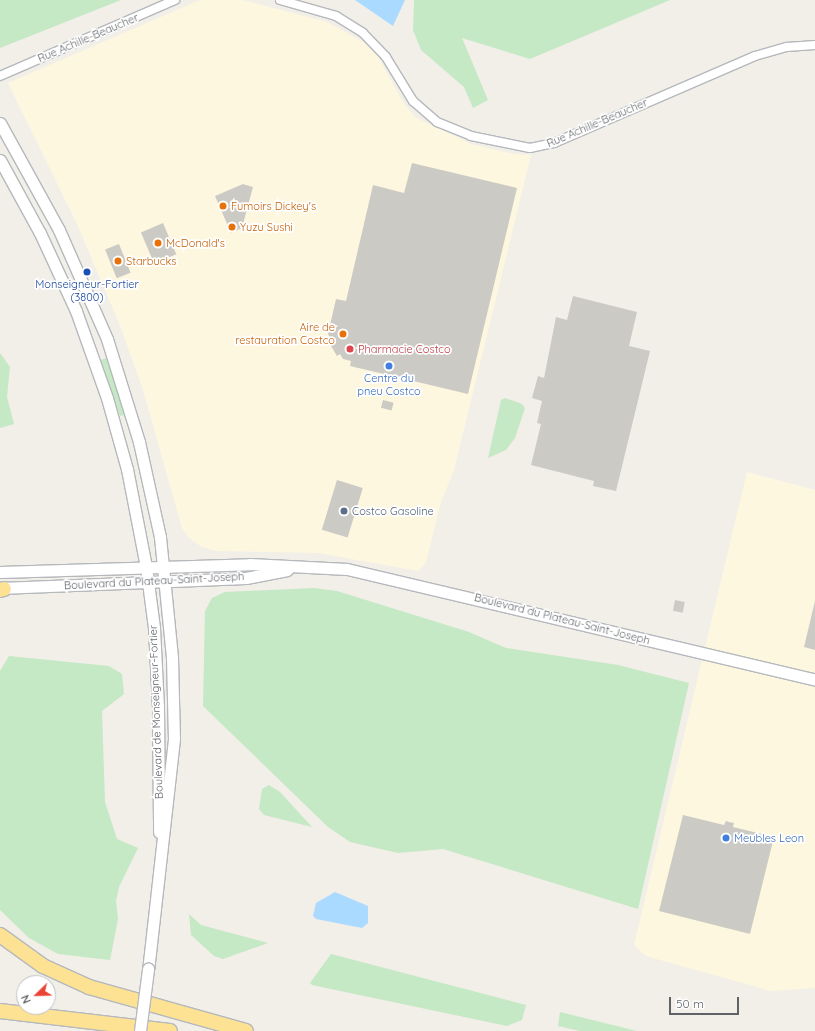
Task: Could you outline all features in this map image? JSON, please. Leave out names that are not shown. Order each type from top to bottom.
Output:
[{"type":"highway","points":[[0,935],[33,960],[84,985],[246,1031]]},
{"type":"highway","points":[[0,1011],[170,1031]]},
{"type":"main road","name":"Boulevard de Monseigneur-Fortier","points":[[0,123],[59,230],[106,339],[141,450],[164,567],[173,680],[174,748],[140,1031]]},
{"type":"main road","name":"Boulevard de Monseigneur-Fortier","points":[[0,160],[45,243],[90,349],[127,469],[149,582],[158,707],[157,884]]},
{"type":"main road","name":"Boulevard du Plateau-Saint-Joseph","points":[[0,572],[250,564],[307,567],[374,574],[815,680]]},
{"type":"main road","name":"Boulevard du Plateau-Saint-Joseph","points":[[1,589],[246,578],[307,567]]},
{"type":"street","name":"Rue Achille-Beaucher","points":[[0,76],[176,0]]},
{"type":"street","name":"Rue Achille-Beaucher","points":[[280,0],[336,16],[363,33],[386,57],[413,101],[437,122],[460,133],[526,147],[554,143],[755,56],[787,47],[815,45]]},
{"type":"shaded area","points":[[200,0],[243,0],[327,22],[363,42],[377,55],[403,102],[416,118],[471,144],[513,154],[531,155],[454,470],[440,505],[426,563],[418,571],[318,553],[216,551],[202,547],[189,538],[182,528],[143,390],[121,328],[77,224],[8,83]]},
{"type":"shaded area","points":[[747,472],[815,490],[815,988],[771,991],[646,956],[634,945]]},
{"type":"green space","points":[[0,0],[121,0],[0,48]]},
{"type":"green space","points":[[414,0],[670,0],[530,59],[462,38],[488,100],[473,108],[464,87],[421,50],[413,30]]},
{"type":"green space","points":[[0,353],[10,367],[7,397],[14,424],[0,428]]},
{"type":"green space","points":[[106,358],[125,415],[120,416],[101,360]]},
{"type":"green space","points":[[505,398],[522,404],[525,408],[515,438],[506,450],[488,458],[501,400]]},
{"type":"green space","points":[[314,588],[337,591],[469,632],[506,648],[618,665],[689,683],[638,909],[443,849],[398,853],[350,842],[328,827],[203,706],[205,611],[212,598],[225,592]]},
{"type":"green space","points":[[9,656],[109,666],[122,674],[124,694],[102,711],[105,802],[117,839],[138,848],[119,887],[116,901],[118,919],[110,960],[58,954],[29,938],[0,910],[0,671]]},
{"type":"green space","points":[[269,785],[280,792],[312,827],[264,815],[259,809],[262,789]]},
{"type":"green space","points":[[189,914],[201,925],[268,943],[223,959],[214,956],[191,935]]},
{"type":"green space","points":[[331,954],[526,1005],[522,1020],[507,1026],[312,985],[310,983]]},
{"type":"green space","points":[[560,1012],[637,1031],[580,1031],[558,1026]]},
{"type":"water","points":[[355,0],[405,0],[393,26]]},
{"type":"water","points":[[335,892],[368,906],[368,923],[362,928],[316,919],[313,916],[316,903]]},
{"type":"building","points":[[412,163],[517,188],[468,394],[350,366],[351,361],[343,359],[340,354],[337,356],[328,341],[331,339],[328,334],[336,299],[346,301],[373,185],[404,193]]},
{"type":"building","points":[[243,184],[253,187],[242,228],[231,233],[215,196]]},
{"type":"building","name":"McDonald's","points":[[163,223],[176,254],[154,264],[141,232]]},
{"type":"building","name":"Starbucks","points":[[119,244],[131,273],[117,278],[105,250]]},
{"type":"building","points":[[573,296],[637,312],[629,346],[650,351],[616,491],[593,486],[594,481],[531,465],[541,424],[537,423],[542,401],[532,398],[538,376],[544,378],[556,317],[567,320]]},
{"type":"building","points":[[383,400],[394,403],[392,411],[381,408]]},
{"type":"building","points":[[337,480],[363,488],[348,538],[322,530]]},
{"type":"building","points":[[675,600],[685,602],[683,613],[673,611]]},
{"type":"building","points":[[815,601],[815,650],[804,647]]},
{"type":"building","points":[[683,815],[724,825],[726,821],[734,823],[733,827],[774,837],[750,934],[659,911]]},
{"type":"place","name":"Fumoirs Dickey's","points":[[223,206]]},
{"type":"place","name":"Yuzu Sushi","points":[[232,227]]},
{"type":"place","name":"McDonald's","points":[[158,243]]},
{"type":"place","name":"Starbucks","points":[[118,261]]},
{"type":"place","name":"Monseigneur-Fortier (3800)","points":[[87,272]]},
{"type":"place","name":"Aire de restauration Costco","points":[[343,334]]},
{"type":"place","name":"Pharmacie Costco","points":[[350,349]]},
{"type":"place","name":"Centre du pneu Costco","points":[[389,366]]},
{"type":"place","name":"Costco Gasoline","points":[[344,511]]},
{"type":"place","name":"Meubles Leon","points":[[726,838]]}]
